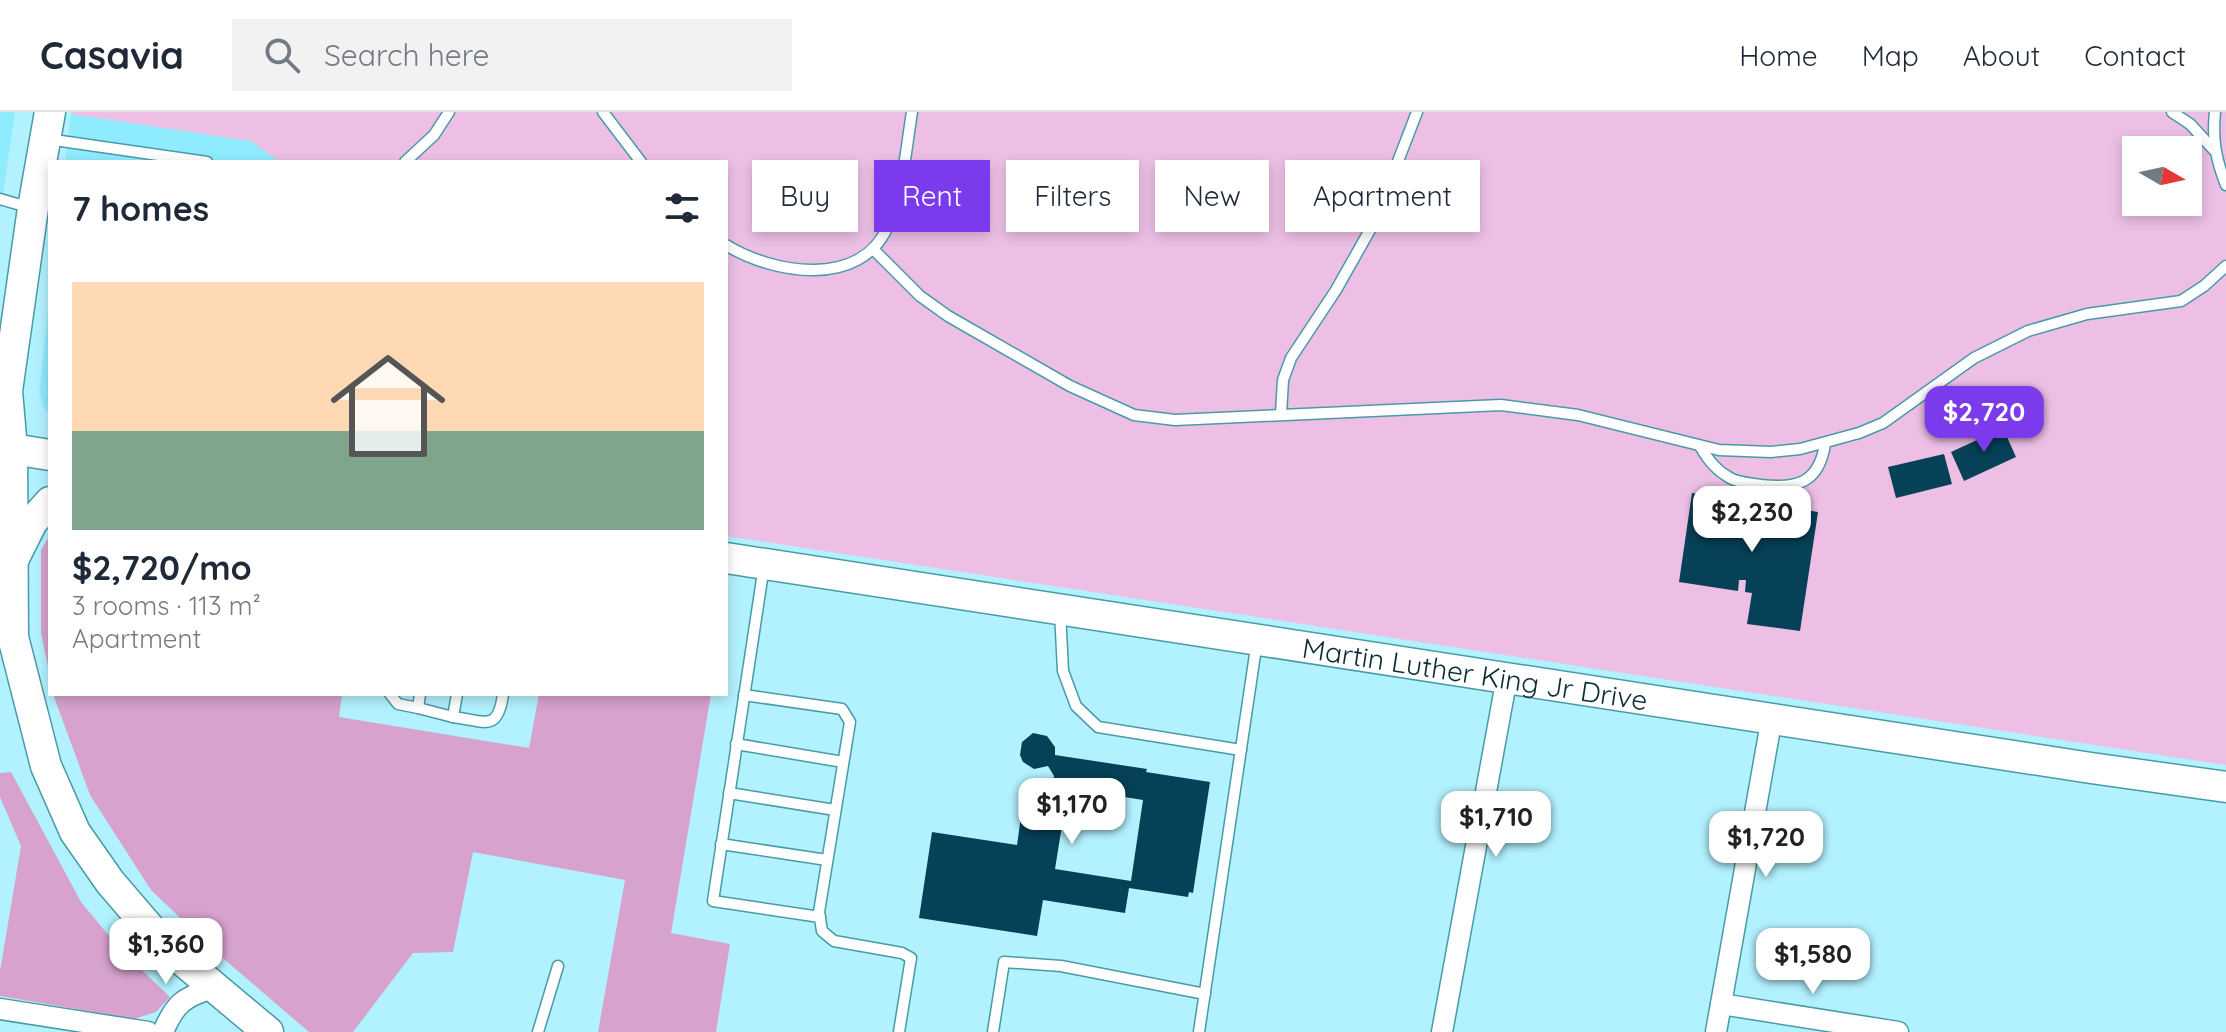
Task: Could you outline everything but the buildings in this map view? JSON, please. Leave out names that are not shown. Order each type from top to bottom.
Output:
[{"type":"main road","points":[[48,126],[7,391],[13,637],[46,766],[75,832],[110,882],[155,934],[213,988],[268,1032]]},
{"type":"main road","points":[[6,448],[48,455]]},
{"type":"main road","points":[[13,562],[32,522],[48,504]]},
{"type":"main road","name":"Martin Luther King Jr Drive","points":[[728,558],[2226,787]]},
{"type":"street","points":[[1442,1032],[1507,677]]},
{"type":"street","points":[[1716,1032],[1772,717]]},
{"type":"street","points":[[163,1032],[173,1008],[192,994],[213,988]]},
{"type":"street","points":[[1721,1004],[1898,1032]]},
{"type":"street","points":[[0,1009],[148,1032]]},
{"type":"lane","points":[[407,160],[434,135],[449,112]]},
{"type":"lane","points":[[603,112],[639,160]]},
{"type":"lane","points":[[728,246],[772,265],[810,271],[847,264],[873,249],[888,226],[894,207],[912,112]]},
{"type":"lane","points":[[1281,414],[1283,380],[1291,358],[1336,290],[1375,221],[1417,112]]},
{"type":"lane","points":[[2172,112],[2190,124],[2214,150]]},
{"type":"lane","points":[[2215,112],[2214,150],[2226,185]]},
{"type":"lane","points":[[48,126],[112,149],[192,160]]},
{"type":"lane","points":[[110,160],[112,149]]},
{"type":"lane","points":[[0,199],[33,208]]},
{"type":"lane","points":[[873,249],[920,296],[948,316],[1070,386],[1134,415],[1175,420],[1452,406],[1514,406],[1578,415],[1700,446],[1771,452],[1825,444],[1883,423],[1974,358],[2028,331],[2087,314],[2181,301],[2226,266]]},
{"type":"lane","points":[[2215,275],[2226,255]]},
{"type":"lane","points":[[1700,446],[1710,463],[1734,480],[1790,486],[1802,483],[1813,474],[1822,461],[1825,444]]},
{"type":"lane","points":[[764,564],[713,901],[820,917]]},
{"type":"lane","points":[[1059,609],[1063,671],[1076,706],[1098,727],[1241,750]]},
{"type":"lane","points":[[1199,1032],[1257,639]]},
{"type":"lane","points":[[744,695],[842,709],[850,722],[827,860],[820,917],[822,931],[834,941],[902,953],[911,958],[899,1032]]},
{"type":"lane","points":[[392,696],[398,704],[453,717],[494,720],[501,712],[503,696]]},
{"type":"lane","points":[[418,708],[420,696]]},
{"type":"lane","points":[[453,717],[457,696]]},
{"type":"lane","points":[[736,744],[843,762]]},
{"type":"lane","points":[[729,793],[835,810]]},
{"type":"lane","points":[[721,844],[827,860]]},
{"type":"lane","points":[[993,1032],[1004,962],[1061,966],[1205,994]]},
{"type":"lane","points":[[538,1032],[558,966]]},
{"type":"shaded area","points":[[0,112],[15,112],[0,213]]},
{"type":"shaded area","points":[[2226,112],[2226,765],[728,536],[728,160],[277,160],[251,141],[71,114]]},
{"type":"shaded area","points":[[71,114],[251,141],[277,160],[65,160]]},
{"type":"shaded area","points":[[48,311],[48,413],[39,392]]},
{"type":"shaded area","points":[[48,538],[48,667],[41,633],[41,550]]},
{"type":"shaded area","points":[[54,696],[342,696],[339,717],[529,748],[539,696],[711,696],[671,933],[730,944],[716,1032],[598,1032],[625,880],[473,852],[453,952],[413,953],[353,1032],[309,1032],[218,954],[151,890],[90,795]]},
{"type":"shaded area","points":[[11,772],[81,902],[119,948],[170,997],[156,1012],[134,1019],[0,996],[0,971],[21,846],[0,797],[0,773]]}]
